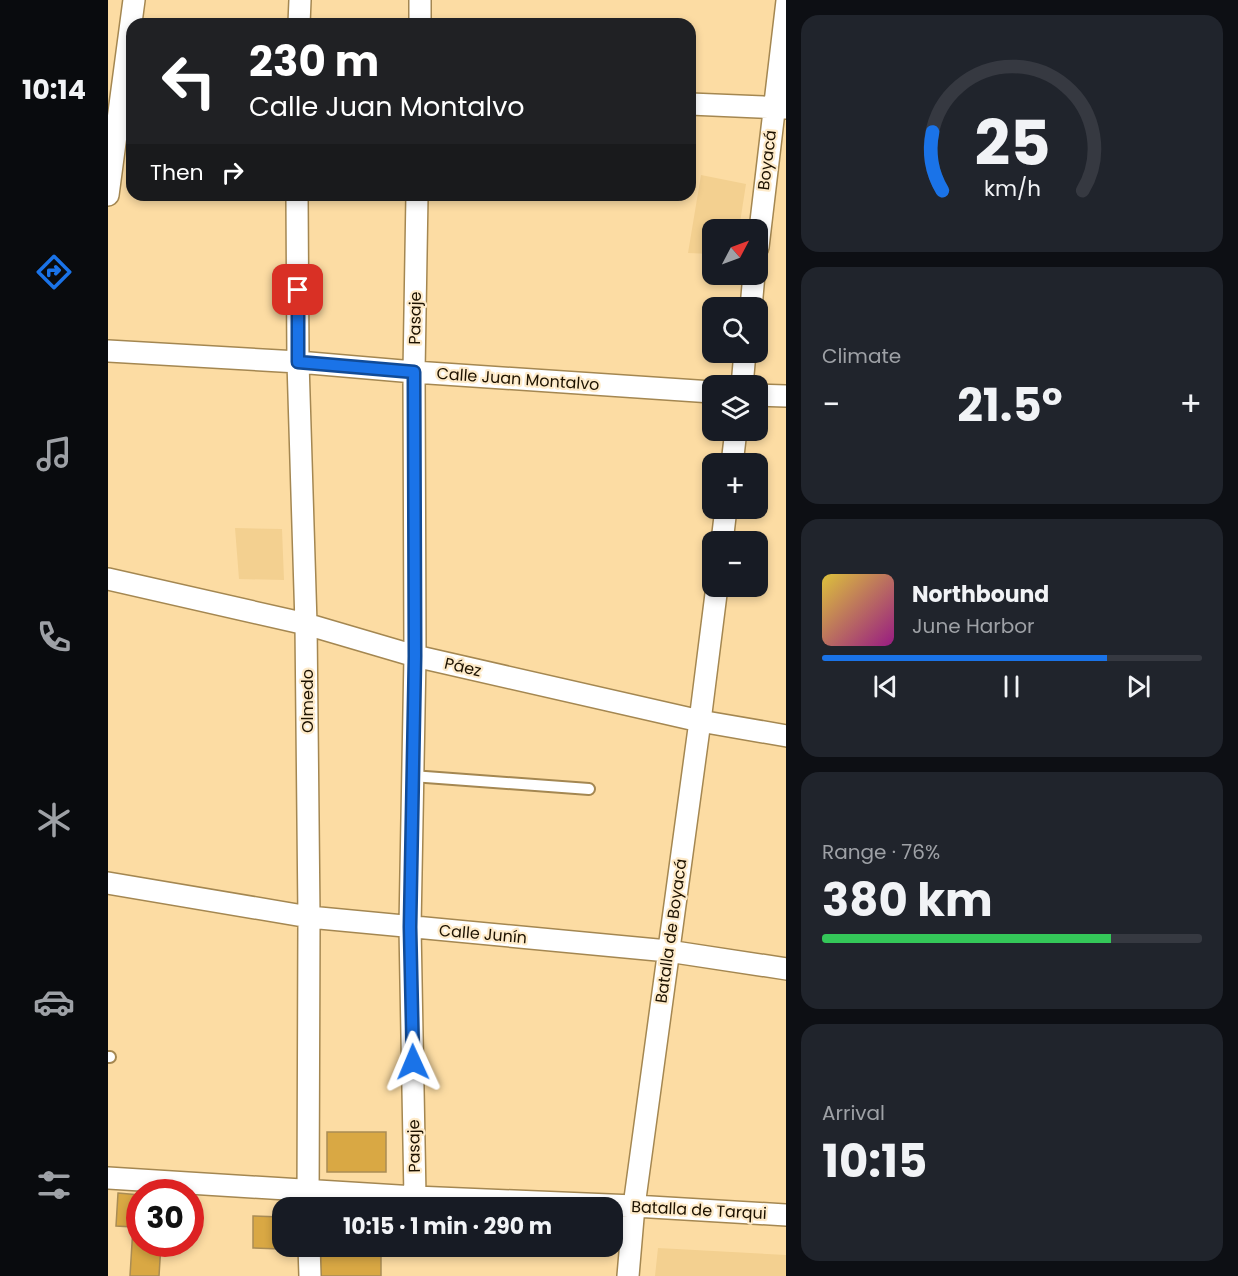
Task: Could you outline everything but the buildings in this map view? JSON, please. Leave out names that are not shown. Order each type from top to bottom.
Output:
[{"type":"street","points":[[131,18],[134,0]]},
{"type":"street","points":[[299,18],[300,0]]},
{"type":"street","points":[[420,0],[420,18]]},
{"type":"street","name":"Boyacá","points":[[762,219],[780,107],[786,1]]},
{"type":"street","points":[[108,195],[126,51]]},
{"type":"street","points":[[696,104],[780,107]]},
{"type":"street","name":"Olmedo","points":[[297,201],[298,362],[306,624],[309,917],[308,1197]]},
{"type":"street","name":"Pasaje","points":[[416,1197],[410,927],[415,656],[414,372],[417,201]]},
{"type":"street","name":"Calle Juan Montalvo","points":[[108,351],[298,362],[702,392]]},
{"type":"street","points":[[768,395],[786,396]]},
{"type":"street","name":"Páez","points":[[108,579],[306,624],[415,656],[700,721],[786,736]]},
{"type":"street","name":"Batalla de Boyacá","points":[[628,1276],[634,1206],[716,597]]},
{"type":"street","name":"Calle Junín","points":[[108,884],[309,917],[668,951],[786,969]]},
{"type":"street","name":"Batalla de Tarqui","points":[[108,1178],[289,1197]]},
{"type":"street","name":"Batalla de Tarqui","points":[[623,1206],[786,1215]]},
{"type":"street","points":[[309,1257],[310,1276]]},
{"type":"lane","points":[[412,776],[589,789]]},
{"type":"shaded area","points":[[701,175],[746,184],[741,219],[702,219],[702,254],[688,253]]},
{"type":"shaded area","points":[[235,528],[282,529],[284,580],[239,579]]},
{"type":"shaded area","points":[[658,1248],[786,1255],[786,1276],[655,1276]]},
{"type":"route","points":[[298,290],[298,362],[414,372],[415,656],[410,927],[413,1062]]}]
